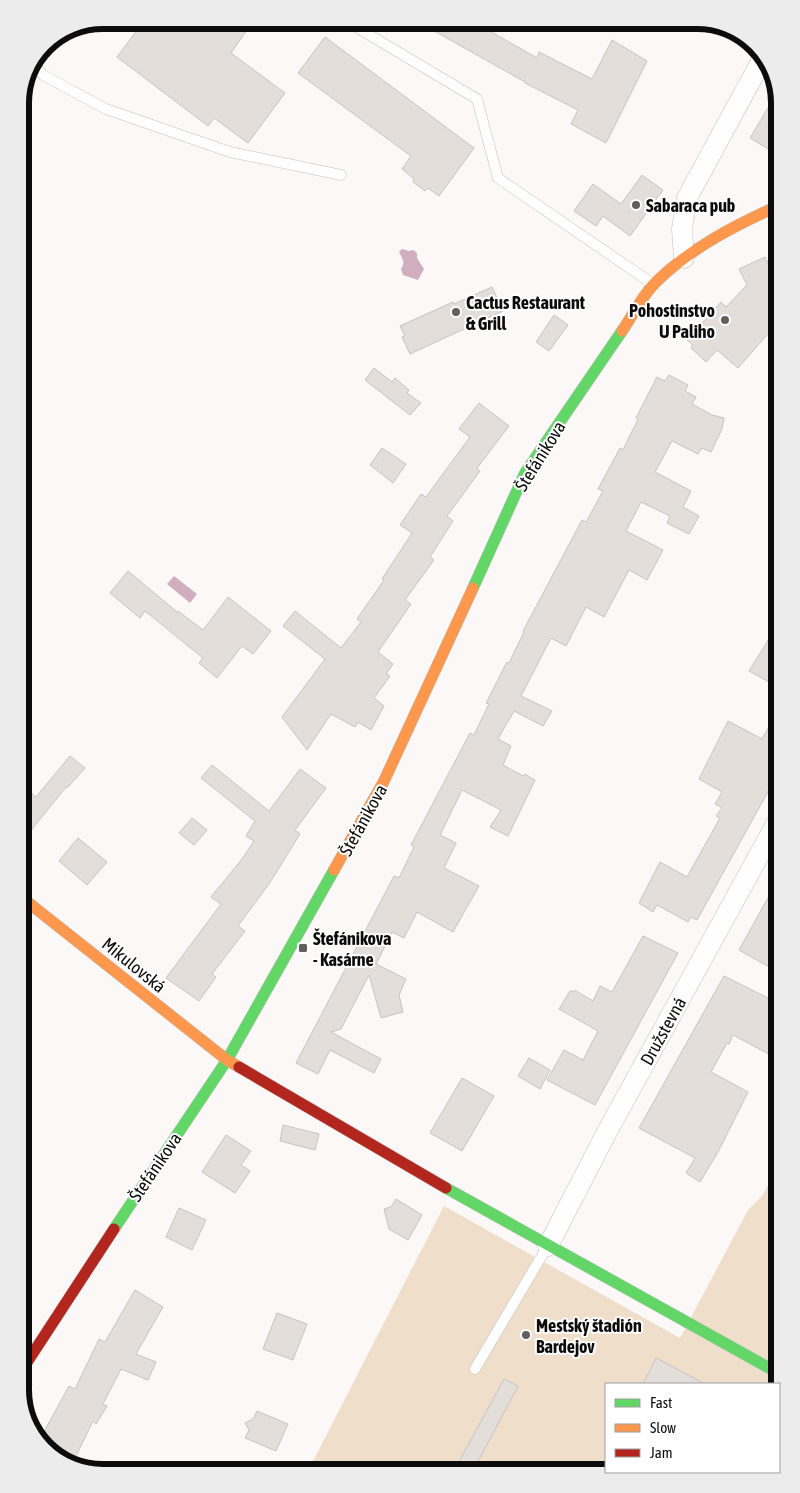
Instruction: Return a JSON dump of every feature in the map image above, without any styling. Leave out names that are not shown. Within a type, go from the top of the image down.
[{"type":"street","points":[[684,258],[682,229],[687,198],[760,64]]},
{"type":"street","name":"Štefánikova","points":[[29,1359],[227,1060],[384,781],[526,473],[654,284],[684,258],[739,224],[771,210]]},
{"type":"street","name":"Družstevná","points":[[548,1246],[608,1130],[771,833]]},
{"type":"street","name":"Mikulovská","points":[[29,903],[227,1060]]},
{"type":"street","points":[[227,1060],[548,1246],[771,1369]]},
{"type":"lane","points":[[360,29],[477,98],[498,178],[654,284]]},
{"type":"lane","points":[[37,68],[43,75],[106,109],[230,152],[341,175]]},
{"type":"lane","points":[[474,1369],[548,1246]]},
{"type":"shaded area","points":[[402,249],[413,250],[417,253],[417,258],[424,269],[418,280],[403,275],[401,269],[403,262],[399,252]]},
{"type":"shaded area","points":[[174,576],[197,594],[190,603],[167,584]]},
{"type":"shaded area","name":"Mestský štadión Bardejov","points":[[771,1180],[771,1383],[605,1383],[605,1464],[312,1464],[444,1206],[680,1338],[748,1210],[762,1196]]},
{"type":"building","points":[[138,29],[248,29],[231,53],[285,93],[248,143],[214,118],[208,126],[117,57]]},
{"type":"building","points":[[431,29],[486,29],[537,58],[539,52],[592,79],[612,40],[647,61],[606,143],[571,124],[578,110]]},
{"type":"building","points":[[325,37],[474,148],[439,196],[428,188],[425,191],[413,182],[414,179],[402,169],[411,156],[298,73]]},
{"type":"building","points":[[771,103],[771,151],[750,138]]},
{"type":"building","points":[[642,175],[663,190],[630,236],[603,216],[596,226],[574,211],[593,184],[621,204]]},
{"type":"building","points":[[765,257],[771,269],[771,330],[738,368],[717,350],[706,362],[691,348],[693,345],[687,340],[721,302],[726,307],[747,285],[739,269]]},
{"type":"building","points":[[492,287],[503,311],[410,354],[402,337],[405,336],[400,326]]},
{"type":"building","points":[[554,315],[568,325],[549,351],[536,342]]},
{"type":"building","points":[[374,368],[392,382],[395,378],[409,390],[407,393],[421,403],[410,415],[365,380]]},
{"type":"building","points":[[669,375],[688,385],[685,391],[696,397],[692,404],[712,415],[724,418],[722,429],[711,452],[702,448],[698,454],[672,441],[655,472],[691,491],[683,507],[699,516],[689,534],[667,523],[670,516],[641,502],[626,531],[663,550],[647,580],[629,570],[604,617],[586,607],[566,646],[551,638],[521,696],[552,711],[543,726],[514,711],[498,739],[511,746],[503,765],[535,780],[508,836],[490,827],[501,810],[462,790],[440,835],[456,843],[444,868],[479,886],[453,932],[417,912],[404,938],[392,932],[376,964],[406,979],[399,995],[403,1012],[381,1018],[369,975],[341,1029],[331,1032],[381,1059],[374,1073],[330,1050],[318,1074],[296,1063],[394,876],[399,878],[414,847],[411,845],[470,733],[474,735],[489,704],[486,703],[507,662],[509,663],[523,631],[582,520],[586,522],[603,491],[598,489],[620,448],[623,450],[638,419],[636,418],[657,377],[665,381]]},
{"type":"building","points":[[479,403],[509,426],[477,468],[480,471],[447,516],[453,521],[430,557],[434,560],[405,600],[411,604],[378,652],[393,664],[386,674],[390,676],[374,698],[384,706],[371,730],[358,722],[355,727],[331,714],[307,750],[282,717],[325,659],[283,626],[295,611],[341,648],[361,622],[357,619],[384,580],[382,579],[412,533],[400,525],[421,494],[426,497],[470,437],[459,429]]},
{"type":"building","points":[[382,448],[406,464],[393,483],[370,465]]},
{"type":"building","points":[[128,571],[177,612],[203,630],[228,597],[271,631],[253,654],[242,646],[217,678],[199,663],[203,658],[145,611],[140,618],[110,593]]},
{"type":"building","points":[[771,636],[771,683],[749,671]]},
{"type":"building","points":[[728,721],[762,739],[771,723],[771,786],[697,920],[690,917],[688,922],[657,905],[653,912],[639,903],[660,862],[687,877],[720,818],[716,816],[722,808],[715,804],[722,792],[699,779]]},
{"type":"building","points":[[70,756],[85,768],[66,787],[29,833],[29,791],[36,797]]},
{"type":"building","points":[[212,765],[269,811],[300,769],[326,788],[295,830],[300,834],[269,884],[238,926],[245,931],[212,974],[216,977],[199,1001],[166,978],[221,904],[211,897],[254,841],[246,836],[255,821],[201,778]]},
{"type":"building","points":[[192,818],[207,830],[194,845],[179,833]]},
{"type":"building","points":[[78,838],[107,862],[87,885],[59,861]]},
{"type":"building","points":[[771,892],[771,968],[739,950]]},
{"type":"building","points":[[643,936],[678,953],[595,1105],[547,1080],[564,1050],[583,1060],[598,1031],[559,1009],[570,991],[576,991],[593,1001],[600,986],[612,992]]},
{"type":"building","points":[[724,976],[771,1000],[771,1055],[733,1035],[711,1072],[748,1092],[718,1152],[700,1182],[686,1173],[695,1158],[639,1128]]},
{"type":"building","points":[[529,1058],[550,1070],[540,1089],[518,1076]]},
{"type":"building","points":[[462,1078],[494,1096],[462,1151],[430,1133]]},
{"type":"building","points":[[283,1125],[319,1134],[315,1150],[280,1141]]},
{"type":"building","points":[[226,1135],[251,1151],[241,1165],[250,1171],[235,1193],[202,1172]]},
{"type":"building","points":[[396,1199],[422,1215],[408,1240],[389,1229],[384,1209],[391,1207]]},
{"type":"building","points":[[179,1208],[206,1220],[192,1250],[166,1237]]},
{"type":"building","points":[[135,1290],[163,1307],[136,1354],[156,1362],[148,1380],[121,1369],[103,1404],[107,1406],[96,1424],[93,1421],[75,1459],[54,1446],[43,1433],[69,1386],[75,1389],[99,1339],[105,1342]]},
{"type":"building","points":[[277,1313],[307,1324],[293,1360],[263,1349]]},
{"type":"building","points":[[656,1358],[703,1383],[644,1383]]},
{"type":"building","points":[[504,1379],[518,1386],[477,1464],[458,1464]]},
{"type":"building","points":[[257,1411],[288,1424],[276,1451],[245,1438],[249,1430],[245,1423],[253,1419]]},
{"type":"traffic: fast","points":[[473,588],[525,473],[622,331]]},
{"type":"traffic: fast","points":[[114,1229],[227,1060],[334,870]]},
{"type":"traffic: fast","points":[[446,1188],[771,1369]]},
{"type":"traffic: slow","points":[[622,331],[650,288],[669,270],[714,238],[771,209]]},
{"type":"traffic: slow","points":[[334,870],[384,781],[473,588]]},
{"type":"traffic: slow","points":[[29,903],[227,1060],[239,1067]]},
{"type":"traffic: jam","points":[[239,1067],[446,1188]]},
{"type":"traffic: jam","points":[[29,1359],[114,1229]]},
{"type":"place","name":"Sabaraca pub","points":[[636,205]]},
{"type":"place","name":"Cactus Restaurant & Grill","points":[[456,312]]},
{"type":"place","name":"Pohostinstvo U Paliho","points":[[725,320]]},
{"type":"place","name":"Štefánikova - Kasárne","points":[[303,948]]},
{"type":"place","name":"Mestský štadión Bardejov","points":[[526,1335]]}]
